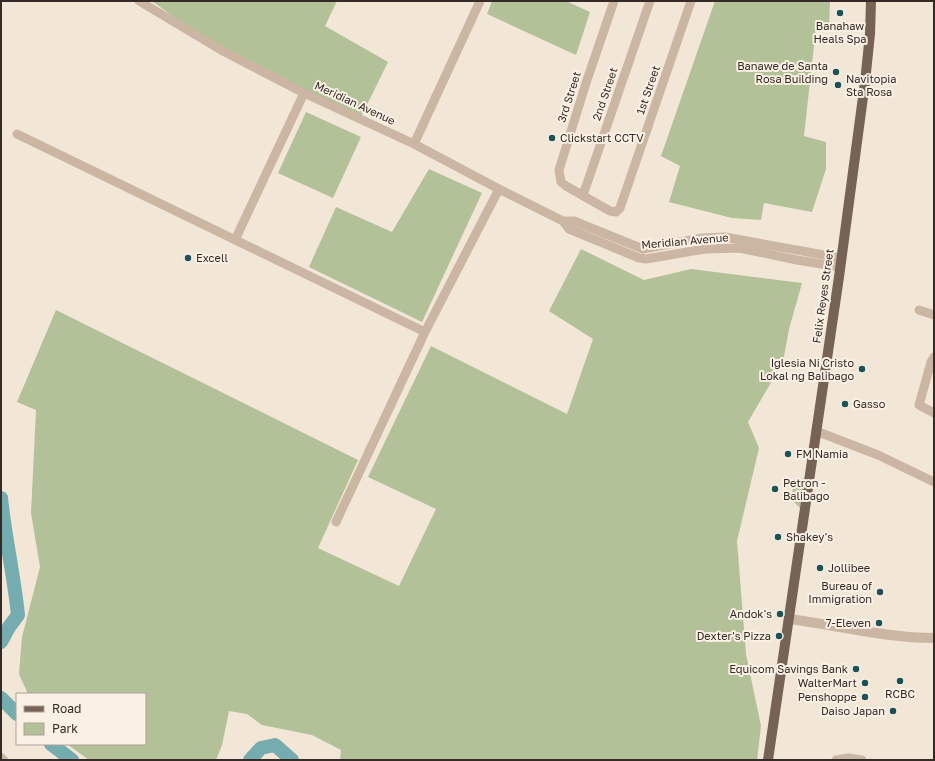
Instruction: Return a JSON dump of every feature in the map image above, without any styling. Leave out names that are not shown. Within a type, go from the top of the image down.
[{"type":"main road","name":"Felix Reyes Street","points":[[768,760],[865,82],[872,1]]},
{"type":"street","name":"Meridian Avenue","points":[[140,1],[221,50],[304,93],[414,144],[563,221],[574,221],[643,249],[702,238],[725,237],[840,262]]},
{"type":"street","points":[[414,144],[480,1]]},
{"type":"street","name":"3rd Street","points":[[614,1],[586,83],[559,170],[561,182],[566,186],[610,211],[616,212],[620,208]]},
{"type":"street","name":"2nd Street","points":[[582,195],[650,1]]},
{"type":"street","name":"1st Street","points":[[620,208],[691,1]]},
{"type":"street","points":[[235,240],[304,93]]},
{"type":"street","points":[[17,134],[425,332]]},
{"type":"street","points":[[336,522],[425,332],[499,189]]},
{"type":"street","points":[[919,310],[934,315]]},
{"type":"street","points":[[934,357],[931,362],[919,405],[934,413]]},
{"type":"street","points":[[816,431],[878,455],[934,482]]},
{"type":"street","points":[[789,619],[898,635],[934,638]]},
{"type":"street","points":[[836,760],[848,758],[862,760]]},
{"type":"green space","points":[[152,1],[337,1],[325,26],[388,62],[361,117],[220,51]]},
{"type":"green space","points":[[492,1],[566,1],[590,12],[576,55],[487,14]]},
{"type":"green space","points":[[715,1],[830,1],[829,26],[816,27],[804,136],[826,142],[826,169],[812,212],[764,203],[761,220],[732,218],[669,202],[680,166],[661,156]]},
{"type":"green space","points":[[306,112],[361,137],[333,198],[278,173]]},
{"type":"green space","points":[[429,169],[482,193],[422,322],[309,267],[336,207],[392,232]]},
{"type":"green space","points":[[581,249],[644,280],[691,269],[802,283],[789,329],[783,362],[748,422],[759,448],[737,541],[746,654],[761,726],[757,760],[340,760],[341,750],[312,735],[262,725],[247,714],[229,711],[222,745],[216,760],[89,760],[68,745],[146,745],[146,693],[28,693],[19,674],[22,637],[40,567],[31,513],[36,410],[17,402],[56,310],[358,460],[318,548],[399,586],[436,509],[368,477],[431,346],[567,414],[593,339],[549,311]]},
{"type":"green space","points":[[805,478],[800,508],[792,500],[793,488],[797,482]]},
{"type":"waterway","points":[[1,498],[18,615],[9,627],[1,642]]},
{"type":"waterway","points":[[1,698],[16,713]]},
{"type":"waterway","points":[[52,745],[72,760]]},
{"type":"waterway","points":[[250,760],[261,748],[275,745],[292,760]]},
{"type":"place","name":"Banahaw Heals Spa","points":[[840,13]]},
{"type":"place","name":"Banawe de Santa Rosa Building","points":[[836,72]]},
{"type":"place","name":"Navitopia Sta Rosa","points":[[838,85]]},
{"type":"place","name":"Clickstart CCTV","points":[[552,138]]},
{"type":"place","name":"Excell","points":[[188,258]]},
{"type":"place","name":"Iglesia Ni Cristo Lokal ng Balibago","points":[[862,369]]},
{"type":"place","name":"Gasso","points":[[845,404]]},
{"type":"place","name":"FM Namia","points":[[788,454]]},
{"type":"place","name":"Petron - Balibago","points":[[775,489]]},
{"type":"place","name":"Shakey's","points":[[778,537]]},
{"type":"place","name":"Jollibee","points":[[820,568]]},
{"type":"place","name":"Bureau of Immigration","points":[[880,592]]},
{"type":"place","name":"Andok's","points":[[780,614]]},
{"type":"place","name":"7-Eleven","points":[[879,623]]},
{"type":"place","name":"Dexter's Pizza","points":[[779,636]]},
{"type":"place","name":"Equicom Savings Bank","points":[[856,669]]},
{"type":"place","name":"RCBC","points":[[900,681]]},
{"type":"place","name":"WalterMart","points":[[865,683]]},
{"type":"place","name":"Penshoppe","points":[[865,697]]},
{"type":"place","name":"Daiso Japan","points":[[893,711]]}]
